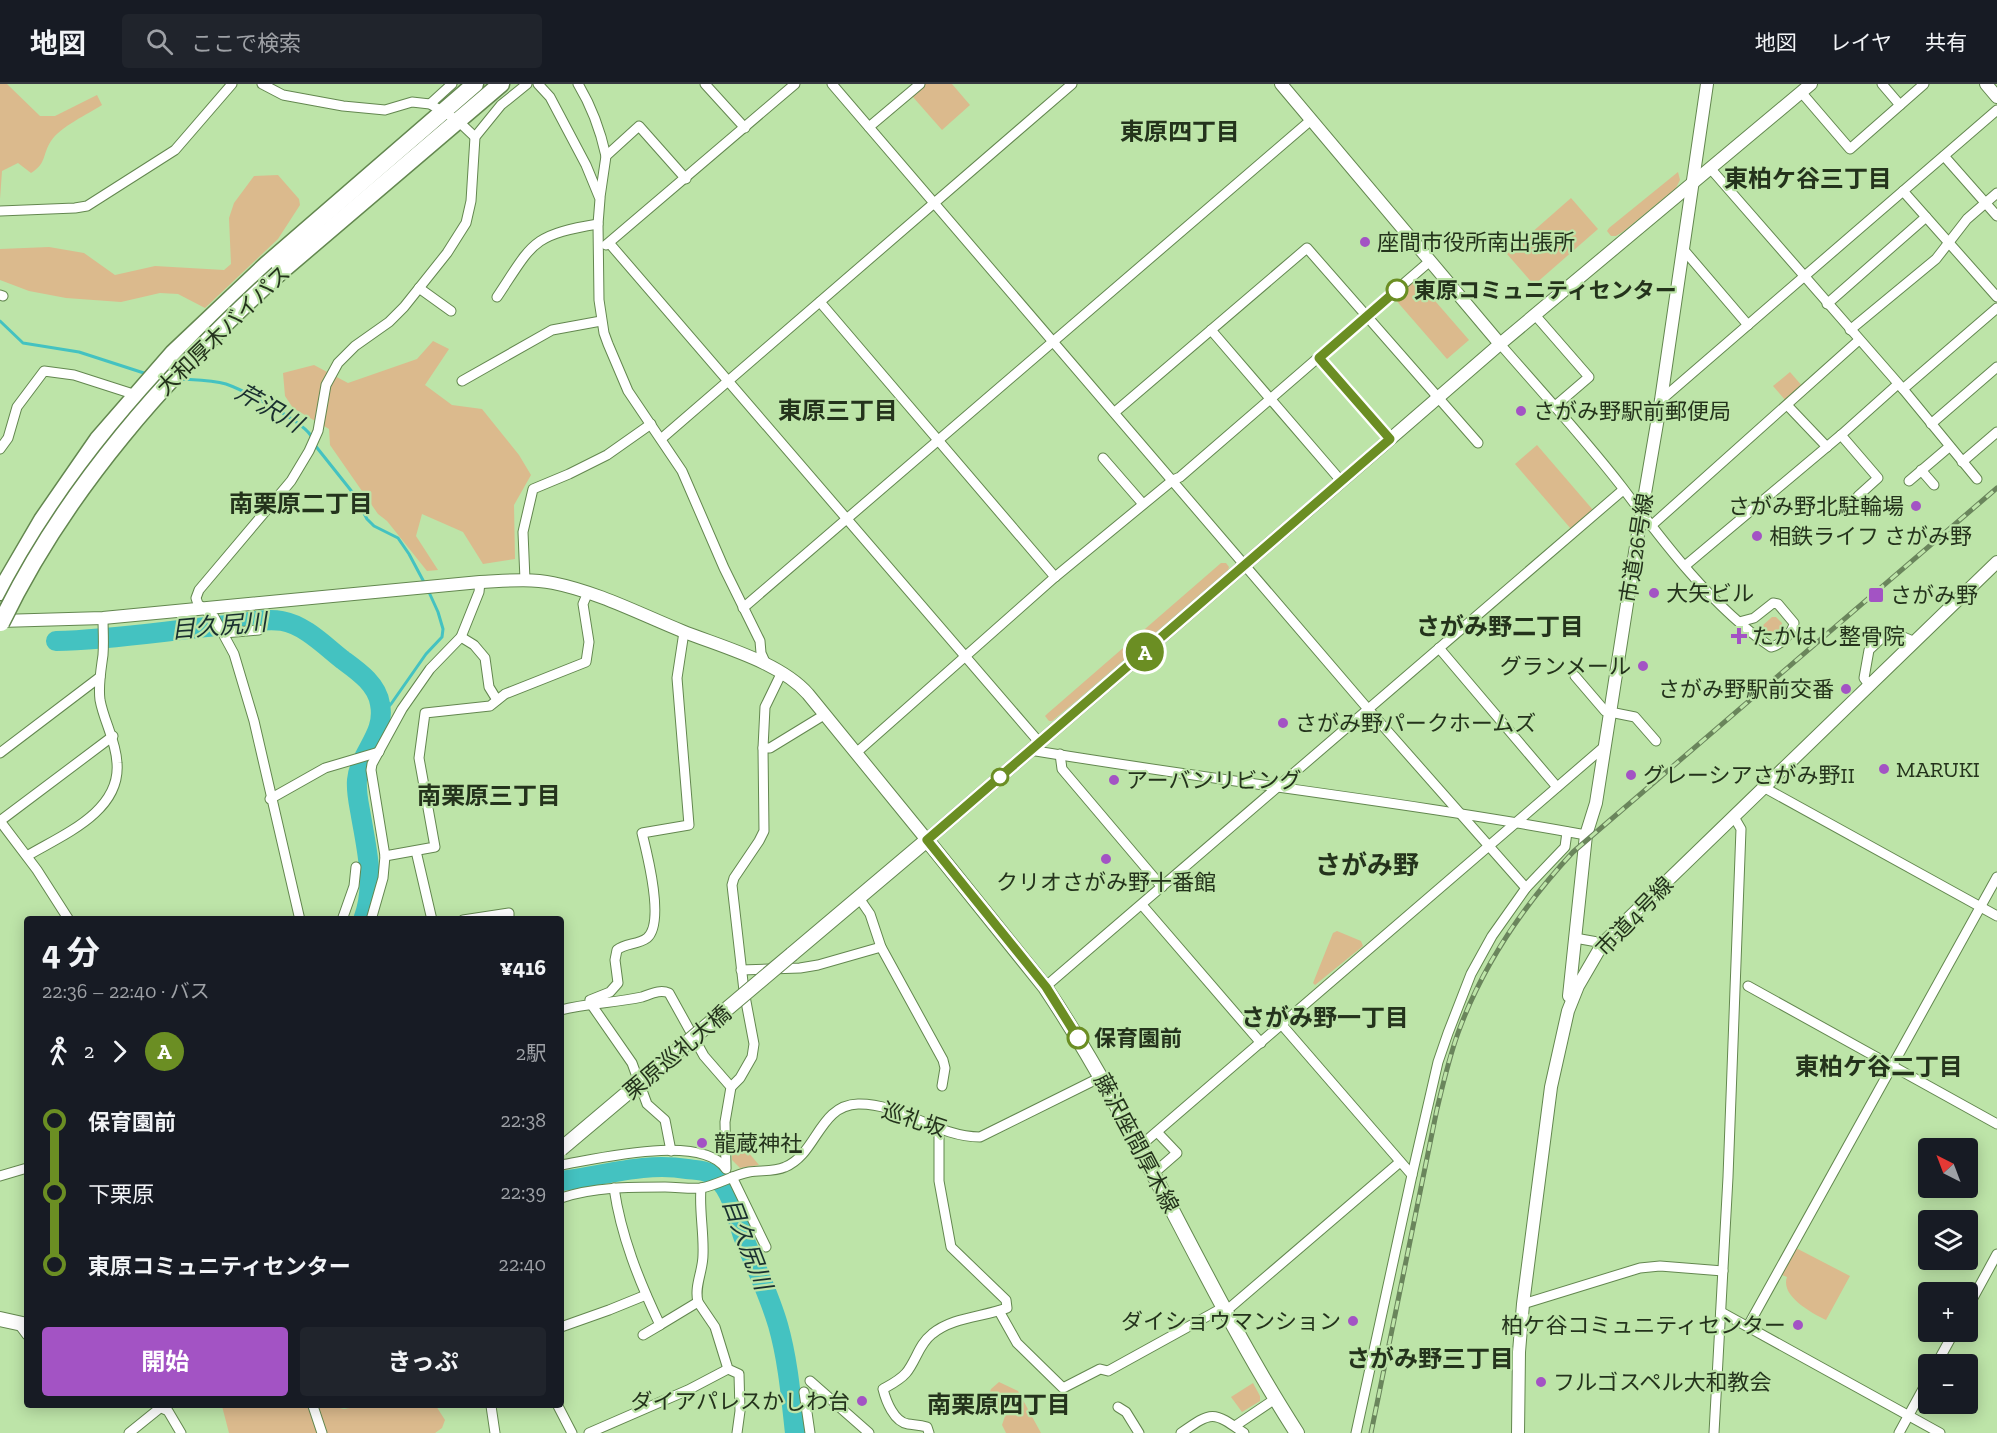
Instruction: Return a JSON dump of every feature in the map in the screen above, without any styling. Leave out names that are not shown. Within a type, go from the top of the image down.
[{"type":"highway","name":"大和厚木バイパス","points":[[0,592],[42,520],[98,439],[173,353],[272,270],[475,84]]},
{"type":"highway","name":"大和厚木バイパス","points":[[444,112],[501,84]]},
{"type":"highway","name":"大和厚木バイパス","points":[[0,623],[55,529],[119,440],[272,270]]},
{"type":"main road","points":[[859,898],[927,840]]},
{"type":"main road","name":"藤沢座間厚木線","points":[[927,840],[1046,987],[1101,1077],[1225,1309],[1275,1399],[1297,1433]]},
{"type":"main road","name":"栗原巡礼大橋","points":[[564,1146],[859,898]]},
{"type":"main road","points":[[0,1319],[22,1324]]},
{"type":"street","points":[[0,211],[87,206],[175,150],[232,84]]},
{"type":"street","points":[[262,84],[284,95],[343,106],[386,110],[412,102],[444,112],[475,137]]},
{"type":"street","points":[[444,112],[452,84]]},
{"type":"street","points":[[299,916],[270,799],[254,722],[234,654],[223,632],[210,613],[198,604],[196,598],[199,590],[291,481],[318,430],[326,385],[338,363],[355,346],[389,322],[405,307],[447,253],[466,223],[471,201],[475,137],[501,105],[527,84]]},
{"type":"street","points":[[538,84],[550,97],[586,165],[600,199]]},
{"type":"street","points":[[578,84],[591,106],[601,131],[606,156],[598,224],[601,321],[604,333],[621,377],[633,399],[678,464],[696,498],[743,608],[760,641],[761,653],[766,664]]},
{"type":"street","points":[[705,84],[745,128]]},
{"type":"street","points":[[598,247],[610,244],[795,84]]},
{"type":"street","points":[[832,84],[1368,709],[1526,888]]},
{"type":"street","points":[[869,127],[920,84]]},
{"type":"street","points":[[661,440],[1072,84]]},
{"type":"street","points":[[1281,84],[1554,407],[1651,526],[1726,611],[1738,622],[1771,647],[1776,646],[1793,629],[1794,623],[1778,604],[1773,603],[1754,618],[1738,622]]},
{"type":"street","points":[[1882,84],[1900,105]]},
{"type":"street","points":[[0,623],[103,623],[480,582],[525,580],[553,583],[588,592],[782,672],[803,687],[927,840],[1500,344],[1806,88],[1850,149],[1924,84]]},
{"type":"street","points":[[1986,84],[1997,97]]},
{"type":"street","name":"市道26号線","points":[[1568,1011],[1586,835],[1596,803],[1708,85]]},
{"type":"street","points":[[1660,400],[1997,110]]},
{"type":"street","points":[[743,608],[1311,120]]},
{"type":"street","points":[[606,156],[639,126],[686,179]]},
{"type":"street","points":[[1944,156],[1997,216]]},
{"type":"street","points":[[1710,168],[1900,386],[1977,479]]},
{"type":"street","points":[[1903,191],[1997,297]]},
{"type":"street","points":[[1851,330],[1936,260],[1967,219],[1997,192]]},
{"type":"street","points":[[1827,304],[1926,217]]},
{"type":"street","points":[[497,297],[528,251],[538,241],[565,229],[598,224]]},
{"type":"street","points":[[610,244],[966,656],[1035,746],[1060,754],[1279,788],[1459,812],[1586,835]]},
{"type":"street","points":[[1115,412],[1307,248],[1437,399],[1478,443]]},
{"type":"street","points":[[1683,249],[1748,325]]},
{"type":"street","points":[[856,753],[1056,577],[1143,504],[1180,477],[1430,261]]},
{"type":"street","points":[[419,288],[451,311]]},
{"type":"street","points":[[820,302],[1056,577]]},
{"type":"street","points":[[1686,566],[1840,435],[1997,308]]},
{"type":"street","points":[[1535,315],[1589,376],[1554,407]]},
{"type":"street","points":[[462,381],[552,330],[601,321]]},
{"type":"street","points":[[1211,330],[1342,482]]},
{"type":"street","points":[[1651,526],[1859,340]]},
{"type":"street","points":[[1931,424],[1997,367]]},
{"type":"street","points":[[0,449],[8,438],[17,407],[44,371],[74,375],[130,393]]},
{"type":"street","points":[[1787,405],[1827,447]]},
{"type":"street","points":[[525,580],[523,532],[533,489],[607,455],[651,424]]},
{"type":"street","points":[[1962,462],[1997,432]]},
{"type":"street","points":[[1840,435],[1878,478],[1858,496]]},
{"type":"street","points":[[1908,481],[1949,447]]},
{"type":"street","points":[[1103,458],[1143,504]]},
{"type":"street","points":[[1921,470],[1934,485]]},
{"type":"street","points":[[1046,987],[1623,490]]},
{"type":"street","name":"市道4号線","points":[[1518,1433],[1523,1304],[1551,1087],[1568,1011],[1578,986],[1603,943],[1997,562]]},
{"type":"street","points":[[372,916],[383,878],[385,856],[371,770],[376,753],[402,709],[425,677],[461,637],[479,592],[480,582]]},
{"type":"street","points":[[385,856],[435,847],[419,758],[425,713],[490,706],[505,694],[586,662],[589,642],[583,604],[588,592]]},
{"type":"street","points":[[27,856],[85,821],[107,802],[115,786],[118,764],[113,736],[101,703],[103,623]]},
{"type":"street","points":[[223,632],[259,630]]},
{"type":"street","points":[[591,1004],[591,1000],[610,992],[618,983],[615,960],[617,950],[644,940],[652,931],[655,902],[642,832],[689,825],[677,678],[684,632]]},
{"type":"street","points":[[1870,686],[1864,678],[1869,650],[1886,634],[1894,633],[1915,642]]},
{"type":"street","points":[[461,637],[474,645],[485,658],[489,687],[497,700]]},
{"type":"street","points":[[1439,648],[1557,787]]},
{"type":"street","points":[[766,1247],[726,1167],[725,1122],[731,1087],[740,1078],[752,1056],[754,1044],[741,970],[732,885],[734,878],[764,831],[765,707],[782,672]]},
{"type":"street","points":[[1575,676],[1605,711],[1635,717],[1656,741]]},
{"type":"street","points":[[0,753],[100,677]]},
{"type":"street","points":[[763,748],[770,748],[825,715]]},
{"type":"street","points":[[66,916],[27,856],[0,821],[113,736]]},
{"type":"street","points":[[1139,1147],[1605,746]]},
{"type":"street","points":[[270,799],[316,773],[376,753]]},
{"type":"street","points":[[1060,754],[1062,769],[1162,887]]},
{"type":"street","points":[[1765,788],[1997,916]]},
{"type":"street","points":[[1714,1433],[1741,829],[1734,817]]},
{"type":"street","points":[[1356,1433],[1438,1062],[1458,1004],[1470,974],[1492,936],[1526,888],[1565,847],[1567,832]]},
{"type":"street","points":[[416,851],[431,916]]},
{"type":"street","points":[[343,916],[354,886],[356,867]]},
{"type":"street","points":[[1748,1326],[1997,877]]},
{"type":"street","points":[[859,898],[870,914],[881,947],[943,1060],[945,1068],[942,1086]]},
{"type":"street","points":[[1142,904],[1261,1043]]},
{"type":"street","points":[[489,916],[509,913],[509,916]]},
{"type":"street","points":[[1575,938],[1603,943]]},
{"type":"street","points":[[741,970],[800,968],[881,947]]},
{"type":"street","points":[[1748,986],[1997,1124]]},
{"type":"street","points":[[564,1009],[621,1001],[661,991],[669,993],[704,1056],[731,1087]]},
{"type":"street","points":[[591,1004],[632,1063],[647,1104],[665,1120],[671,1151]]},
{"type":"street","points":[[1282,1025],[1412,1175]]},
{"type":"street","name":"巡礼坂","points":[[564,1197],[614,1188],[704,1187],[731,1177],[779,1169],[790,1165],[803,1153],[831,1114],[849,1105],[868,1104],[889,1108],[969,1137],[980,1137],[1101,1077]]},
{"type":"street","points":[[929,1433],[927,1427],[900,1421],[885,1401],[884,1389],[907,1372],[926,1339],[933,1333],[946,1325],[1007,1308],[1006,1300],[951,1247],[939,1181],[939,1127]]},
{"type":"street","points":[[1154,1173],[1177,1153],[1157,1132]]},
{"type":"street","points":[[564,1164],[622,1153],[671,1151],[703,1155],[715,1159],[726,1167]]},
{"type":"street","points":[[999,1311],[1017,1343],[1063,1388],[1100,1369],[1108,1371],[1225,1309],[1400,1162]]},
{"type":"street","points":[[0,1176],[24,1169]]},
{"type":"street","points":[[704,1187],[700,1204],[704,1242],[698,1282],[698,1302],[715,1327],[728,1369],[739,1374],[741,1411],[737,1433]]},
{"type":"street","points":[[614,1188],[624,1237],[660,1325]]},
{"type":"street","points":[[1978,1289],[1997,1254]]},
{"type":"street","points":[[1523,1304],[1640,1268],[1660,1266],[1723,1271]]},
{"type":"street","points":[[564,1326],[646,1294]]},
{"type":"street","points":[[643,1335],[698,1302]]},
{"type":"street","points":[[1721,1312],[1940,1433]]},
{"type":"street","points":[[589,1433],[688,1390],[728,1369]]},
{"type":"street","points":[[810,1381],[869,1433]]},
{"type":"street","points":[[804,1392],[810,1433]]},
{"type":"street","points":[[1899,1433],[1918,1398]]},
{"type":"street","points":[[1235,1426],[1275,1399]]},
{"type":"street","points":[[1118,1407],[1126,1413],[1139,1433]]},
{"type":"street","points":[[129,1433],[156,1408]]},
{"type":"street","points":[[160,1408],[168,1411],[181,1433]]},
{"type":"street","points":[[314,1408],[322,1433]]},
{"type":"street","points":[[491,1408],[495,1433]]},
{"type":"street","points":[[559,1408],[572,1433]]},
{"type":"street","points":[[1181,1433],[1208,1416],[1227,1420],[1244,1433]]},
{"type":"shaded area","points":[[0,84],[7,84],[40,116],[55,116],[97,95],[102,105],[55,136],[42,162],[31,173],[18,163],[2,171],[0,199]]},
{"type":"shaded area","points":[[925,84],[952,84],[970,105],[942,130],[913,97]]},
{"type":"shaded area","points":[[1678,172],[1680,180],[1676,188],[1624,231],[1611,236],[1607,231],[1609,228]]},
{"type":"shaded area","points":[[278,175],[299,199],[300,205],[278,239],[205,308],[178,294],[160,293],[121,302],[66,298],[29,291],[0,280],[0,249],[49,247],[84,253],[115,275],[155,266],[224,270],[231,264],[229,218],[234,203],[254,176]]},
{"type":"shaded area","points":[[1571,198],[1598,229],[1534,285],[1507,254]]},
{"type":"shaded area","points":[[1416,279],[1469,340],[1447,359],[1394,298]]},
{"type":"shaded area","points":[[433,341],[449,349],[425,385],[452,405],[482,409],[519,455],[531,475],[514,505],[515,559],[483,564],[463,532],[422,514],[416,536],[438,570],[427,571],[387,521],[378,514],[330,445],[329,429],[293,408],[285,396],[283,373],[314,365],[348,383],[417,359]]},
{"type":"shaded area","points":[[1790,372],[1803,387],[1786,401],[1773,386]]},
{"type":"shaded area","points":[[1537,445],[1593,510],[1571,529],[1515,464]]},
{"type":"shaded area","points":[[1221,563],[1226,563],[1228,570],[1075,702],[1049,721],[1045,716],[1047,714]]},
{"type":"shaded area","points":[[1772,617],[1776,617],[1782,623],[1781,629],[1771,637],[1764,633],[1762,626]]},
{"type":"shaded area","points":[[1337,931],[1361,941],[1363,946],[1315,985],[1313,983],[1333,933]]},
{"type":"shaded area","points":[[732,1133],[759,1165],[740,1168],[732,1160]]},
{"type":"shaded area","points":[[1796,1248],[1850,1276],[1826,1320],[1799,1303],[1788,1291],[1787,1277],[1782,1275]]},
{"type":"shaded area","points":[[999,1382],[1018,1391],[1041,1433],[1006,1433],[1002,1425],[1005,1416],[988,1397],[991,1389]]},
{"type":"shaded area","points":[[1253,1383],[1260,1396],[1260,1401],[1242,1412],[1231,1397]]},
{"type":"shaded area","points":[[223,1408],[437,1408],[445,1420],[442,1428],[435,1433],[229,1433]]},
{"type":"waterway","name":"芹沢川","points":[[0,321],[23,343],[79,352],[147,374]]},
{"type":"waterway","name":"芹沢川","points":[[180,379],[215,382],[234,387],[287,416],[299,424],[312,438]]},
{"type":"waterway","name":"芹沢川","points":[[314,444],[353,493],[367,519],[374,526],[398,538],[425,584]]},
{"type":"waterway","name":"芹沢川","points":[[381,714],[391,704],[426,654],[442,637],[443,629],[438,612],[428,590]]},
{"type":"waterway","name":"目久尻川","points":[[56,641],[120,637],[275,620],[290,623],[307,631],[361,673],[375,690],[381,715],[376,734],[363,760],[357,780],[370,881],[364,916]]},
{"type":"waterway","name":"目久尻川","points":[[564,1180],[639,1168],[671,1167],[707,1172],[723,1184],[732,1201],[743,1236],[778,1325],[787,1365],[795,1433]]},
{"type":"railway","points":[[1371,1433],[1446,1071],[1479,983],[1506,937],[1537,893],[1573,852],[1997,488]]},
{"type":"bus line","name":"A","points":[[1078,1038],[1046,987],[927,840],[1390,439],[1319,358],[1397,290]]},
{"type":"place","name":"座間市役所南出張所","points":[[1365,242]]},
{"type":"place","name":"東原コミュニティセンター","points":[[1397,290]]},
{"type":"place","name":"さがみ野駅前郵便局","points":[[1521,411]]},
{"type":"place","name":"さがみ野北駐輪場","points":[[1916,506]]},
{"type":"place","name":"相鉄ライフ さがみ野","points":[[1757,536]]},
{"type":"place","name":"大矢ビル","points":[[1654,593]]},
{"type":"place","name":"さがみ野","points":[[1876,595]]},
{"type":"place","name":"たかはし整骨院","points":[[1739,636]]},
{"type":"place","name":"グランメール","points":[[1643,666]]},
{"type":"place","name":"さがみ野駅前交番","points":[[1846,689]]},
{"type":"place","name":"さがみ野パークホームズ","points":[[1283,723]]},
{"type":"place","name":"MARUKI","points":[[1884,769]]},
{"type":"place","name":"グレーシアさがみ野II","points":[[1631,775]]},
{"type":"place","name":"アーバンリビング","points":[[1114,780]]},
{"type":"place","name":"クリオさがみ野十番館","points":[[1106,859]]},
{"type":"place","name":"保育園前","points":[[1078,1038]]},
{"type":"place","name":"龍蔵神社","points":[[702,1143]]},
{"type":"place","name":"ダイショウマンション","points":[[1353,1321]]},
{"type":"place","name":"柏ケ谷コミュニティセンター","points":[[1798,1325]]},
{"type":"place","name":"フルゴスペル大和教会","points":[[1541,1382]]},
{"type":"place","name":"ダイアパレスかしわ台","points":[[862,1401]]},
{"type":"district","name":"東原四丁目","points":[[1180,132]]},
{"type":"district","name":"東柏ケ谷三丁目","points":[[1808,179]]},
{"type":"district","name":"東原三丁目","points":[[838,411]]},
{"type":"district","name":"南栗原二丁目","points":[[301,504]]},
{"type":"district","name":"さがみ野二丁目","points":[[1500,627]]},
{"type":"district","name":"南栗原三丁目","points":[[489,796]]},
{"type":"district","name":"さがみ野","points":[[1367,865]]},
{"type":"district","name":"さがみ野一丁目","points":[[1325,1018]]},
{"type":"district","name":"東柏ケ谷二丁目","points":[[1879,1067]]},
{"type":"district","name":"さがみ野三丁目","points":[[1430,1359]]},
{"type":"district","name":"南栗原四丁目","points":[[999,1405]]}]
